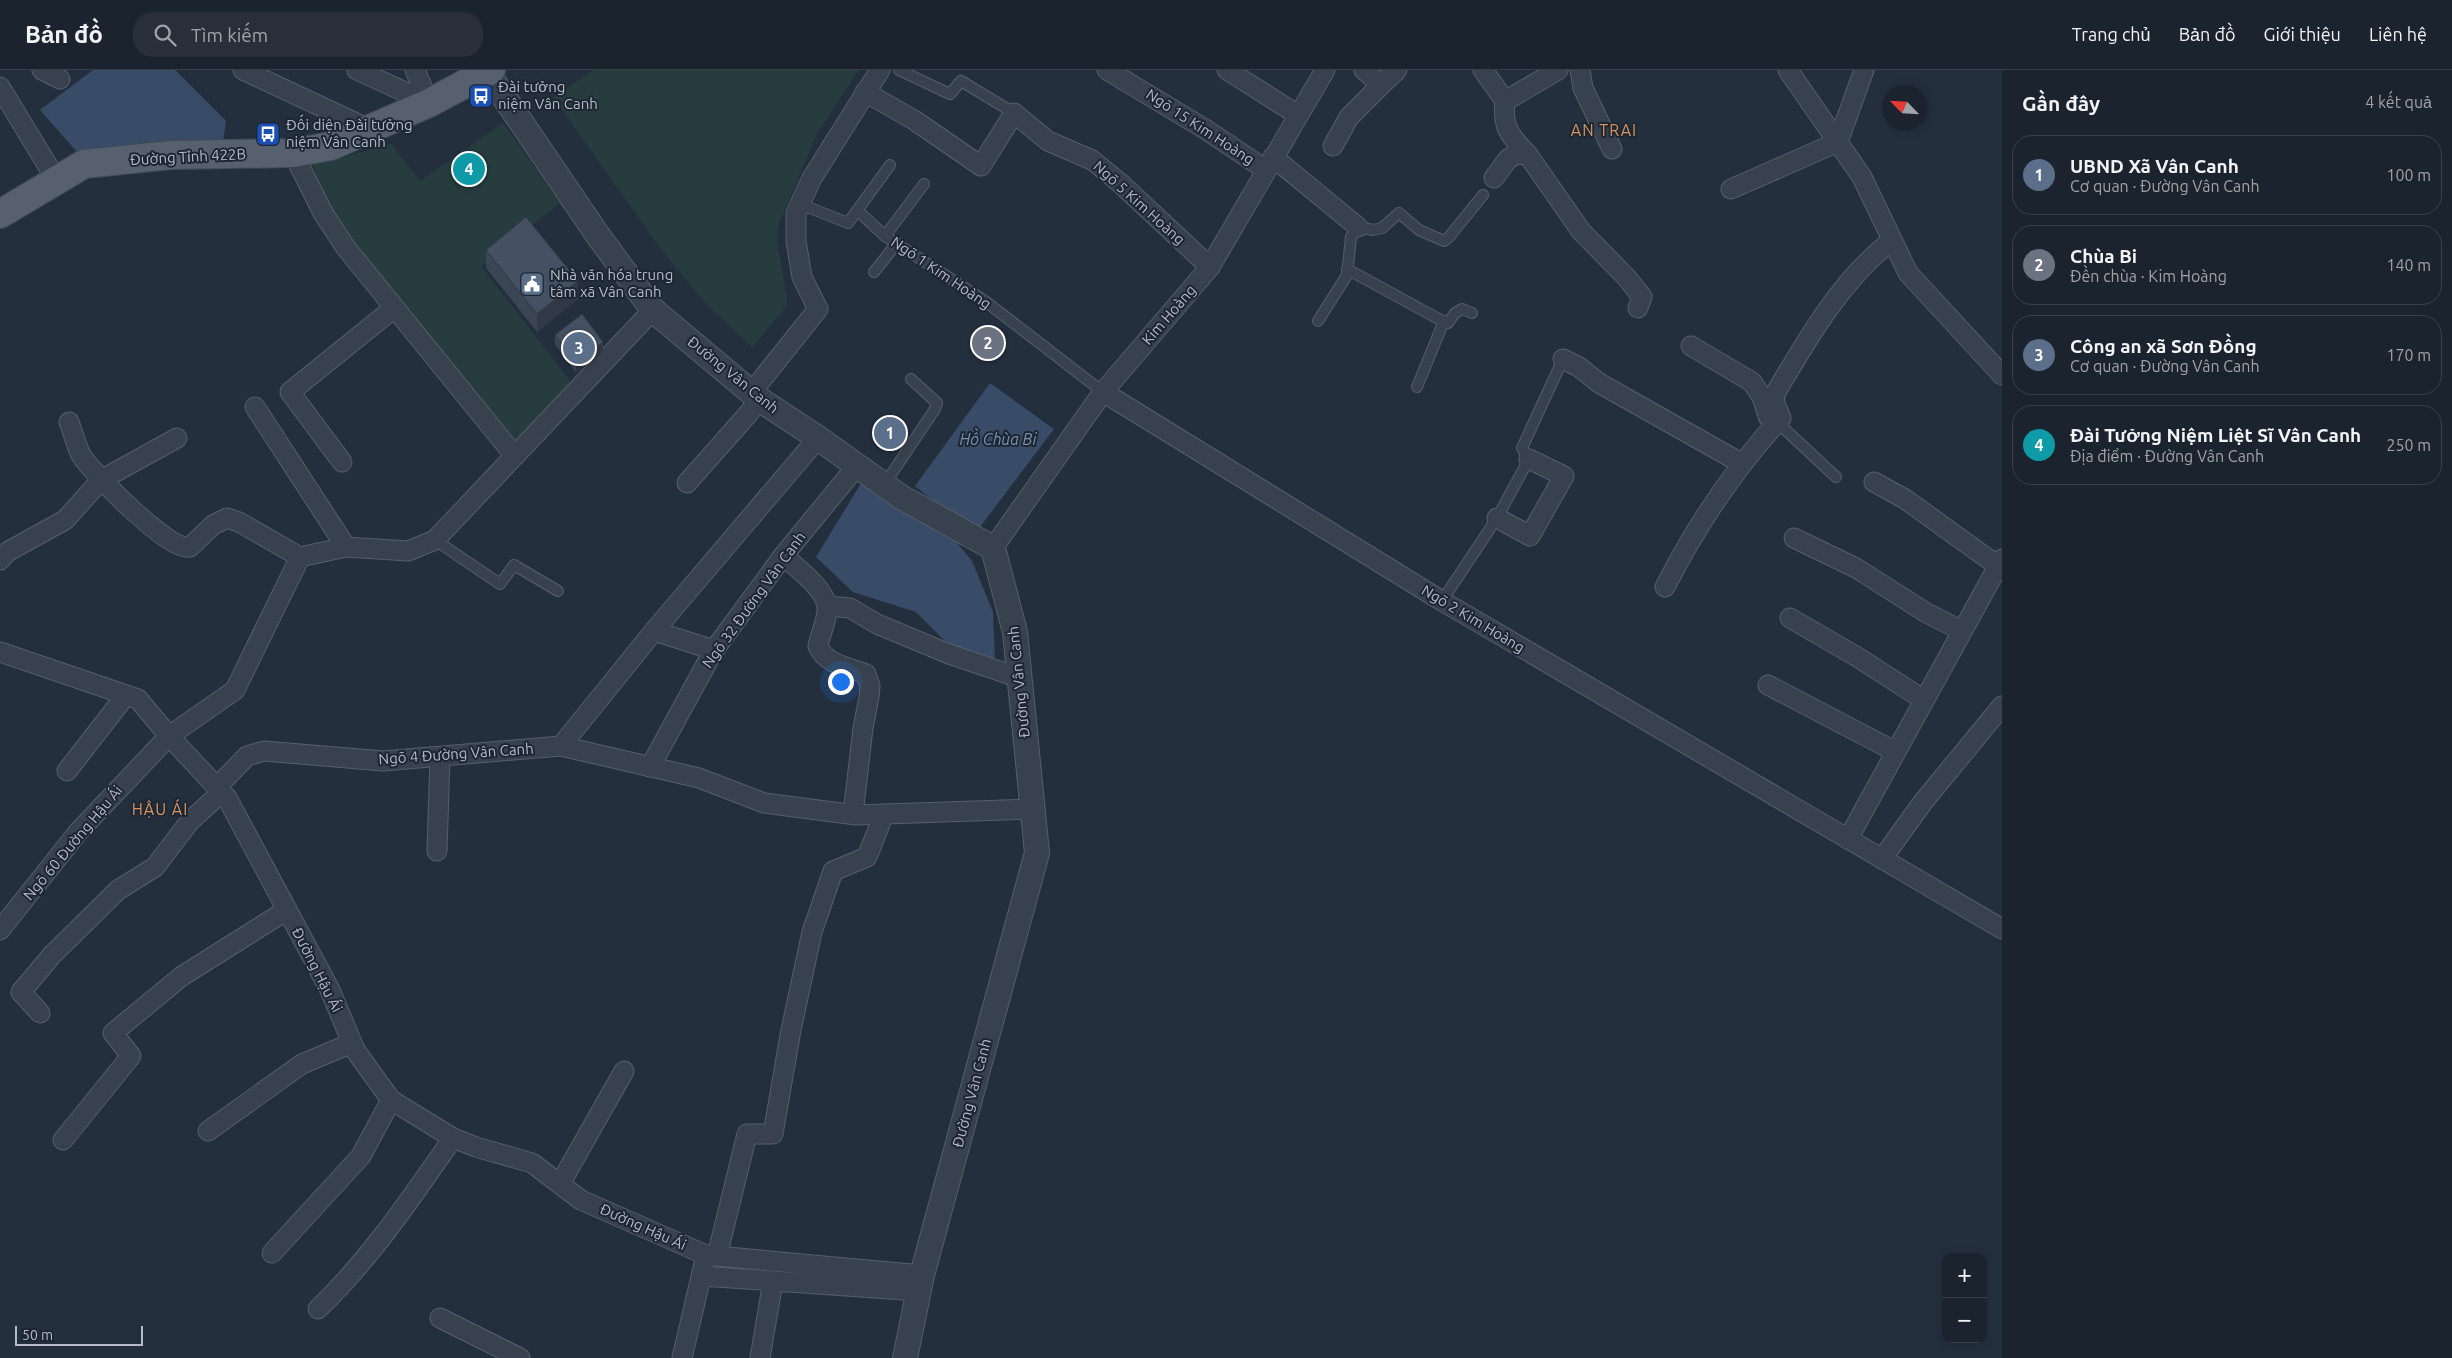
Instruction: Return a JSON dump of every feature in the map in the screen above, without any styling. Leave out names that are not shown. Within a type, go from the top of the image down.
[{"type":"main road","name":"Đường Tỉnh 422B","points":[[0,214],[84,164],[171,155],[293,153],[331,146],[429,103],[489,71]]},
{"type":"street","points":[[42,70],[60,79]]},
{"type":"street","points":[[243,70],[369,129]]},
{"type":"street","points":[[357,70],[429,103]]},
{"type":"street","points":[[415,70],[429,103]]},
{"type":"street","points":[[687,483],[749,413],[755,396],[818,309],[802,277],[795,231],[796,213],[812,178],[864,92],[880,70]]},
{"type":"street","name":"Ngõ 15 Kim Hoàng","points":[[1107,70],[1270,164],[1358,227]]},
{"type":"street","points":[[1227,70],[1298,115]]},
{"type":"street","name":"Kim Hoàng","points":[[993,548],[1103,392],[1210,267],[1325,70]]},
{"type":"street","points":[[1364,70],[1381,85]]},
{"type":"street","points":[[1333,146],[1348,118],[1397,70]]},
{"type":"street","points":[[1484,70],[1505,102],[1504,125],[1514,141],[1528,155],[1581,231],[1627,278],[1642,297],[1638,308]]},
{"type":"street","points":[[1505,102],[1558,70]]},
{"type":"street","points":[[1580,70],[1583,88],[1612,149]]},
{"type":"street","points":[[1788,70],[1862,177],[1891,241],[1908,273],[1999,366]]},
{"type":"street","points":[[1731,189],[1838,142],[1864,70]]},
{"type":"street","name":"Đường Vân Canh","points":[[489,71],[599,237],[653,310],[755,396],[818,438],[856,467],[901,498],[993,548],[1015,632],[1037,853],[920,1283],[905,1358]]},
{"type":"street","points":[[0,87],[57,181]]},
{"type":"street","points":[[864,92],[914,120],[980,166],[1014,113]]},
{"type":"street","name":"Ngõ 5 Kim Hoàng","points":[[1014,113],[1048,141],[1092,160],[1120,183],[1210,267]]},
{"type":"street","points":[[293,153],[323,213],[346,248],[514,455]]},
{"type":"street","points":[[1494,178],[1508,160],[1516,154],[1528,155]]},
{"type":"street","points":[[1665,587],[1684,550],[1741,463],[1781,418],[1774,400],[1776,392],[1828,308],[1878,251],[1891,241]]},
{"type":"street","points":[[342,462],[290,392],[394,308]]},
{"type":"street","points":[[69,422],[81,454],[101,480],[144,521],[182,548],[190,547],[213,525],[227,518],[239,522],[300,557],[346,547],[408,551],[435,540],[653,310]]},
{"type":"street","points":[[1691,346],[1752,382],[1762,397],[1768,416],[1778,422]]},
{"type":"street","points":[[1563,359],[1579,367],[1607,388],[1741,463]]},
{"type":"street","name":"Ngõ 2 Kim Hoàng","points":[[1103,392],[1442,602],[2002,929]]},
{"type":"street","points":[[255,407],[346,547]]},
{"type":"street","points":[[0,560],[6,552],[65,520],[101,480],[177,438]]},
{"type":"street","points":[[561,746],[654,631],[818,438]]},
{"type":"street","points":[[1497,518],[1530,536],[1564,476],[1529,459]]},
{"type":"street","name":"Ngõ 32 Đường Vân Canh","points":[[650,767],[714,650],[783,556],[856,467]]},
{"type":"street","points":[[1848,839],[2000,563],[1905,499],[1874,482]]},
{"type":"street","points":[[1794,538],[1856,568],[1940,621],[1962,631]]},
{"type":"street","points":[[783,556],[808,576],[827,606],[818,646],[820,650],[828,658],[866,674],[870,686],[853,814]]},
{"type":"street","name":"Ngõ 60 Đường Hậu Ái","points":[[0,930],[79,831],[169,736],[236,690],[300,557]]},
{"type":"street","points":[[827,606],[850,608],[877,624],[950,654],[1020,678]]},
{"type":"street","points":[[1790,618],[1859,658],[1924,700]]},
{"type":"street","points":[[654,631],[714,650]]},
{"type":"street","name":"Đường Hậu Ái","points":[[0,652],[138,699],[169,736],[227,798],[330,990],[352,1043],[391,1100],[453,1138],[476,1147],[532,1163],[581,1200],[712,1255],[920,1283]]},
{"type":"street","points":[[1768,685],[1896,752]]},
{"type":"street","points":[[67,771],[126,695]]},
{"type":"street","points":[[1882,858],[1922,802],[2002,706]]},
{"type":"street","name":"Ngõ 4 Đường Vân Canh","points":[[40,1013],[21,992],[52,955],[118,890],[155,867],[190,822],[247,756],[264,751],[384,761],[561,746],[698,778],[764,804],[853,814],[1032,809]]},
{"type":"street","points":[[437,851],[440,757]]},
{"type":"street","points":[[682,1358],[701,1276],[712,1255],[747,1134],[773,1134],[791,1030],[812,932],[833,872],[867,857],[884,814]]},
{"type":"street","points":[[62,1140],[131,1056],[112,1033],[182,976],[287,910]]},
{"type":"street","points":[[208,1131],[302,1064],[352,1043]]},
{"type":"street","points":[[560,1184],[624,1071]]},
{"type":"street","points":[[272,1253],[361,1156],[391,1100]]},
{"type":"street","points":[[318,1309],[346,1282],[375,1247],[453,1138]]},
{"type":"street","points":[[701,1276],[773,1280],[920,1283]]},
{"type":"street","points":[[760,1358],[773,1280]]},
{"type":"street","points":[[440,1318],[520,1358]]},
{"type":"lane","name":"Ngõ 5 Kim Hoàng","points":[[899,70],[950,94],[961,81],[1014,113]]},
{"type":"lane","points":[[800,204],[848,223],[890,165]]},
{"type":"lane","points":[[885,236],[924,184]]},
{"type":"lane","points":[[1318,321],[1346,275],[1351,237],[1358,227],[1373,230],[1382,228],[1399,213],[1420,230],[1444,241],[1483,195]]},
{"type":"lane","name":"Ngõ 1 Kim Hoàng","points":[[858,211],[885,236],[985,301],[1103,392]]},
{"type":"lane","points":[[874,272],[897,243]]},
{"type":"lane","points":[[1347,269],[1448,323],[1462,309],[1472,313]]},
{"type":"lane","points":[[1416,387],[1444,321]]},
{"type":"lane","points":[[1442,602],[1497,518],[1529,459],[1522,448],[1563,359]]},
{"type":"lane","points":[[884,485],[936,409],[937,403],[911,379]]},
{"type":"lane","points":[[1778,422],[1836,477]]},
{"type":"lane","points":[[435,540],[500,584],[514,565],[558,591]]},
{"type":"green space","points":[[594,70],[859,70],[818,132],[778,226],[777,241],[787,298],[786,307],[752,347],[707,305],[660,248],[553,97]]},
{"type":"green space","points":[[503,123],[560,203],[481,266],[575,387],[515,446],[328,211],[312,164],[345,157],[391,143],[420,181]]},
{"type":"water","points":[[93,70],[175,70],[226,121],[223,142],[78,153],[40,110]]},
{"type":"water","name":"Hồ Chùa Bi","points":[[990,383],[1054,429],[974,535],[915,486]]},
{"type":"water","points":[[863,480],[954,539],[972,561],[993,612],[995,662],[949,645],[916,612],[853,592],[816,557]]},
{"type":"building","name":"Nhà văn hóa trung tâm xã Vân Canh","points":[[526,217],[578,281],[537,314],[486,250]]},
{"type":"building","points":[[582,314],[603,342],[576,363],[555,335]]},
{"type":"place","name":"Đài tưởng niệm Vân Canh","points":[[481,96]]},
{"type":"place","name":"Đối diện Đài tưởng niệm Vân Canh","points":[[268,134]]},
{"type":"place","name":"Đài Tưởng Niệm Liệt Sĩ Vân Canh","points":[[469,169]]},
{"type":"place","name":"Nhà văn hóa trung tâm xã Vân Canh","points":[[532,284]]},
{"type":"place","name":"Chùa Bi","points":[[988,343]]},
{"type":"place","name":"Công an xã Sơn Đồng","points":[[579,348]]},
{"type":"place","name":"UBND Xã Vân Canh","points":[[890,433]]},
{"type":"district","name":"AN TRAI","points":[[1604,130]]},
{"type":"district","name":"HẬU ÁI","points":[[160,809]]}]
